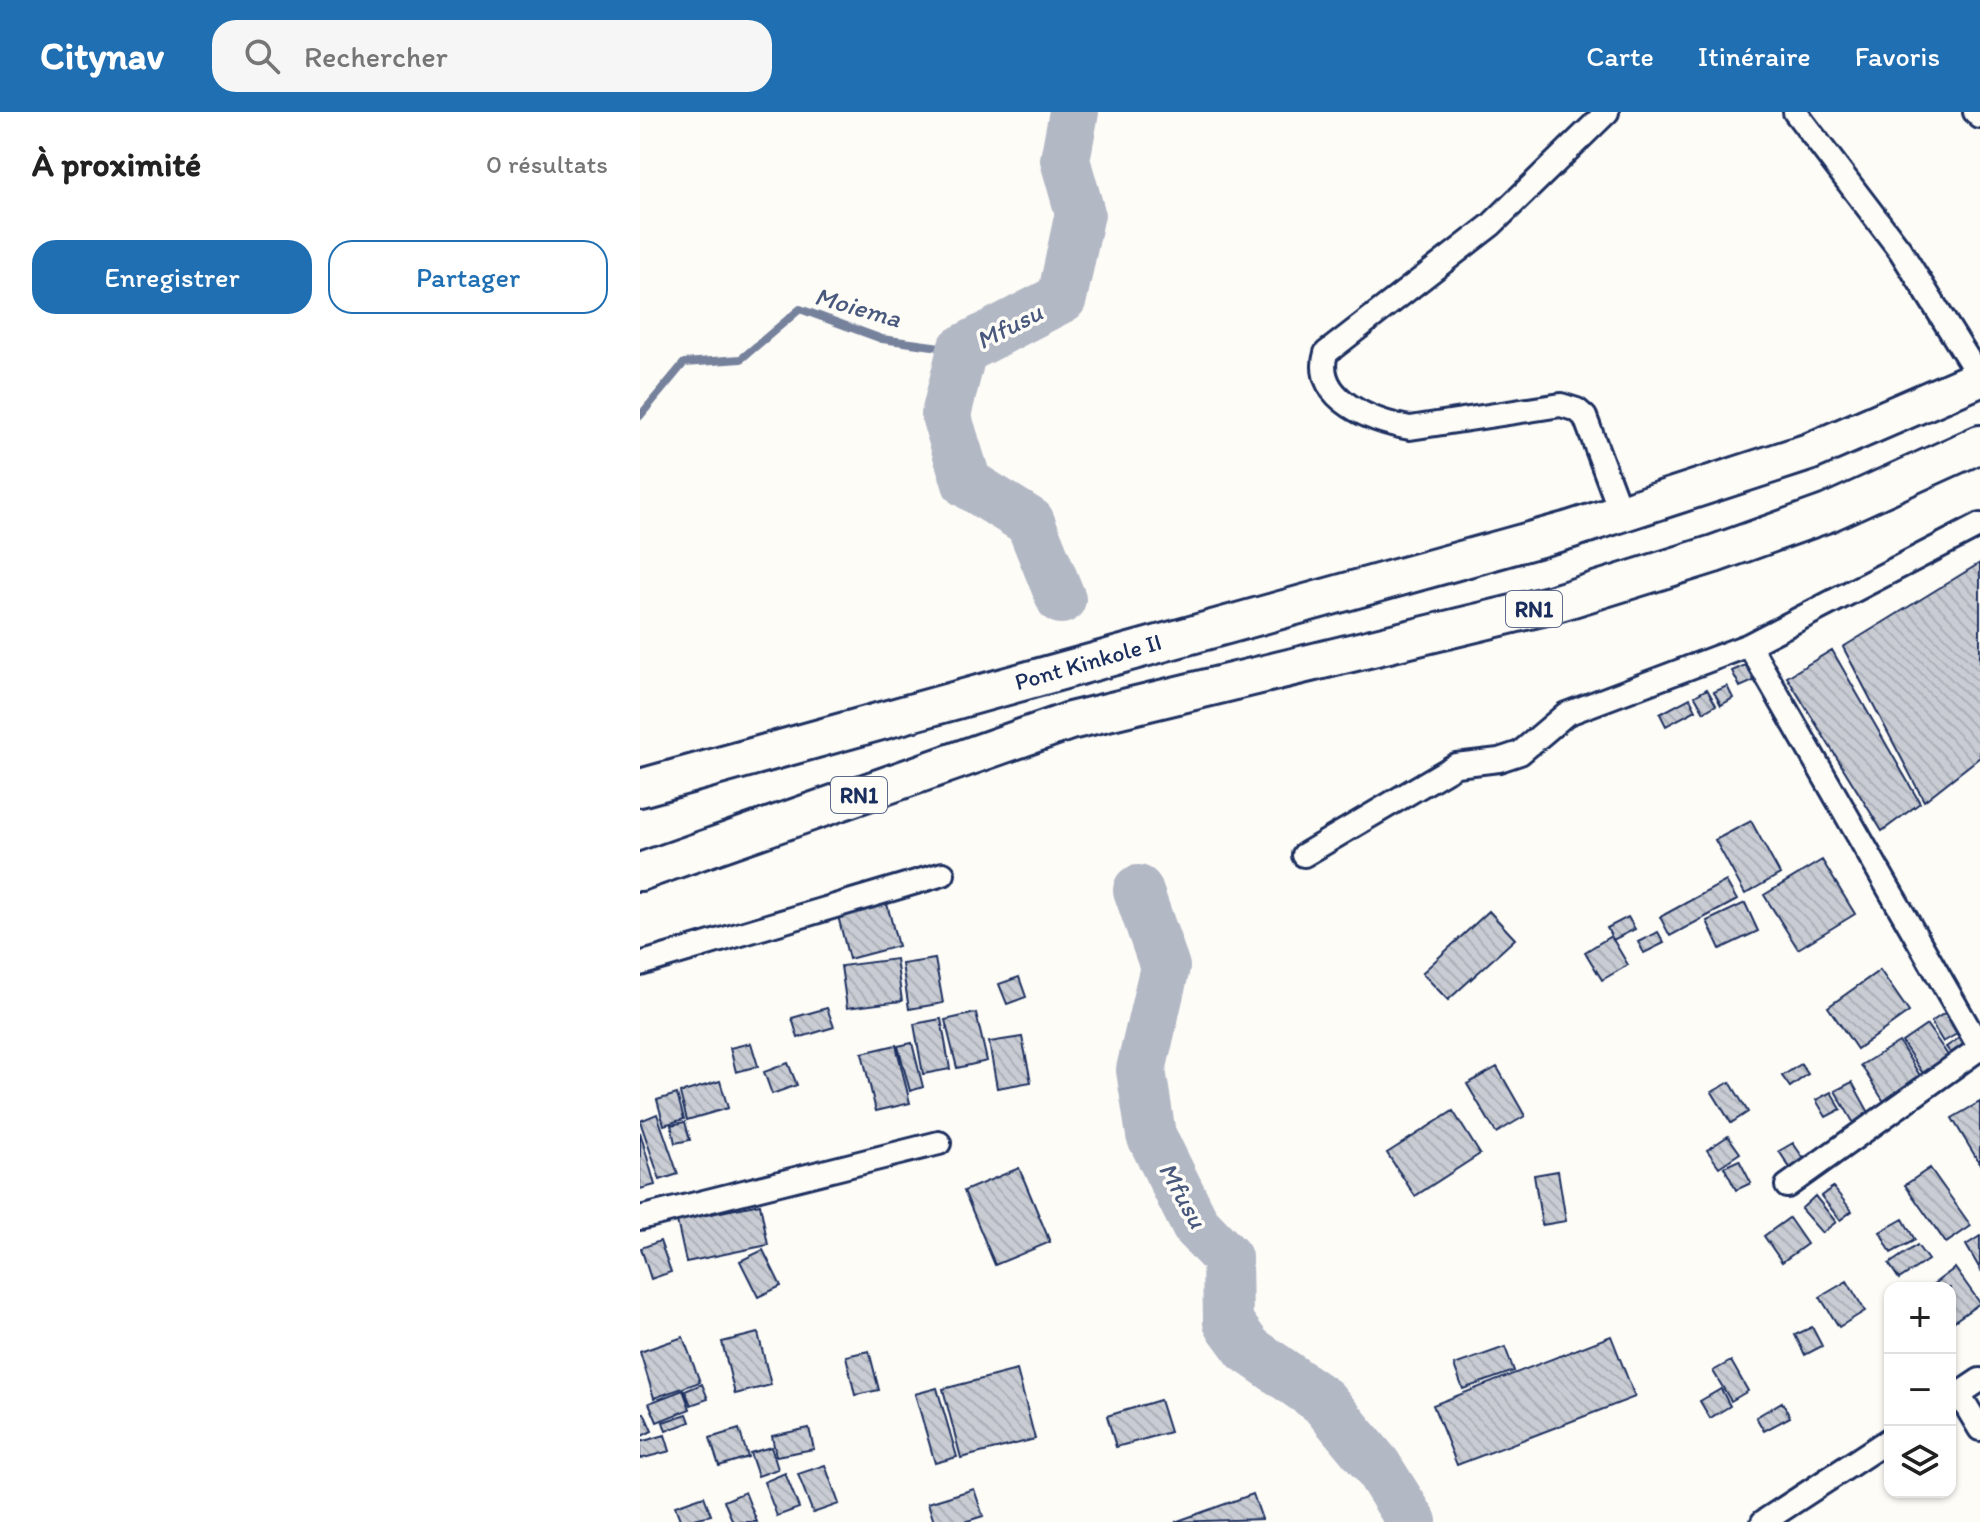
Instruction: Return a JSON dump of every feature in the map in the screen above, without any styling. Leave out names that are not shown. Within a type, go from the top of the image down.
[{"type":"highway","name":"Pont Kinkole II","points":[[640,788],[1621,513],[1809,452],[1980,378]]},
{"type":"highway","name":"RN1","points":[[643,870],[1070,721],[1550,605],[1714,554],[1828,513],[1980,444]]},
{"type":"street","points":[[1795,112],[1900,250],[1980,378]]},
{"type":"street","points":[[1975,112],[1980,117]]},
{"type":"street","points":[[1596,115],[1491,225],[1326,353],[1323,370],[1334,392],[1349,405],[1388,424],[1410,428],[1561,405],[1577,410],[1588,424],[1621,513]]},
{"type":"street","points":[[1304,855],[1456,765],[1499,760],[1520,753],[1566,714],[1749,645],[1980,525]]},
{"type":"street","points":[[1749,645],[1980,1048],[1787,1186]]},
{"type":"street","points":[[640,964],[943,874]]},
{"type":"street","points":[[640,1218],[939,1143]]},
{"type":"street","points":[[1956,1396],[1980,1380]]},
{"type":"street","points":[[1956,1399],[1980,1429]]},
{"type":"street","points":[[1763,1522],[1884,1443]]},
{"type":"building","points":[[1980,563],[1980,757],[1924,801],[1843,647]]},
{"type":"building","points":[[1832,650],[1920,803],[1882,831],[1787,677]]},
{"type":"building","points":[[1750,663],[1758,679],[1740,687],[1732,671]]},
{"type":"building","points":[[1727,686],[1733,698],[1721,705],[1714,692]]},
{"type":"building","points":[[1707,689],[1716,705],[1704,712],[1695,696]]},
{"type":"building","points":[[1690,698],[1696,710],[1666,726],[1660,714]]},
{"type":"building","points":[[1751,821],[1780,874],[1745,894],[1715,840]]},
{"type":"building","points":[[1822,860],[1855,914],[1798,949],[1764,895]]},
{"type":"building","points":[[1726,881],[1737,900],[1670,936],[1660,917]]},
{"type":"building","points":[[1745,903],[1758,931],[1720,949],[1707,921]]},
{"type":"building","points":[[887,904],[898,946],[849,959],[838,916]]},
{"type":"building","points":[[1489,911],[1515,939],[1448,1000],[1422,973]]},
{"type":"building","points":[[1628,917],[1635,929],[1613,940],[1607,928]]},
{"type":"building","points":[[1658,932],[1664,943],[1644,953],[1638,942]]},
{"type":"building","points":[[1611,936],[1628,965],[1602,980],[1585,952]]},
{"type":"building","points":[[896,959],[902,1001],[847,1008],[841,966]]},
{"type":"building","points":[[935,959],[943,1003],[909,1009],[902,964]]},
{"type":"building","points":[[1880,970],[1909,1012],[1857,1049],[1828,1007]]},
{"type":"building","points":[[1019,977],[1026,997],[1007,1004],[999,984]]},
{"type":"building","points":[[1954,1007],[1967,1028],[1943,1042],[1931,1022]]},
{"type":"building","points":[[827,1008],[834,1027],[798,1038],[792,1018]]},
{"type":"building","points":[[976,1013],[987,1061],[957,1068],[945,1020]]},
{"type":"building","points":[[941,1019],[950,1069],[923,1074],[914,1024]]},
{"type":"building","points":[[1927,1025],[1954,1064],[1928,1081],[1902,1042]]},
{"type":"building","points":[[1968,1032],[1979,1047],[1957,1062],[1946,1047]]},
{"type":"building","points":[[1022,1037],[1031,1082],[997,1088],[989,1042]]},
{"type":"building","points":[[1899,1042],[1924,1082],[1886,1105],[1861,1065]]},
{"type":"building","points":[[751,1043],[758,1066],[736,1072],[730,1048]]},
{"type":"building","points":[[912,1043],[923,1087],[910,1091],[898,1046]]},
{"type":"building","points":[[896,1045],[910,1103],[876,1111],[862,1053]]},
{"type":"building","points":[[788,1063],[797,1085],[772,1094],[764,1072]]},
{"type":"building","points":[[1801,1064],[1808,1074],[1790,1087],[1782,1076]]},
{"type":"building","points":[[1497,1067],[1525,1116],[1496,1133],[1467,1084]]},
{"type":"building","points":[[720,1081],[728,1108],[687,1120],[680,1093]]},
{"type":"building","points":[[1730,1082],[1748,1112],[1731,1123],[1712,1092]]},
{"type":"building","points":[[1852,1082],[1872,1118],[1856,1127],[1835,1091]]},
{"type":"building","points":[[1831,1092],[1841,1109],[1826,1117],[1816,1100]]},
{"type":"building","points":[[677,1094],[684,1119],[664,1125],[657,1100]]},
{"type":"building","points":[[1980,1102],[1980,1164],[1952,1118]]},
{"type":"building","points":[[1453,1111],[1480,1154],[1415,1196],[1387,1153]]},
{"type":"building","points":[[657,1114],[678,1174],[660,1180],[640,1121]]},
{"type":"building","points":[[685,1122],[690,1140],[675,1143],[671,1125]]},
{"type":"building","points":[[640,1132],[655,1185],[640,1189]]},
{"type":"building","points":[[1728,1136],[1740,1153],[1719,1167],[1707,1150]]},
{"type":"building","points":[[1793,1143],[1808,1165],[1794,1174],[1779,1151]]},
{"type":"building","points":[[1739,1160],[1751,1183],[1736,1190],[1724,1167]]},
{"type":"building","points":[[1019,1168],[1050,1242],[995,1265],[964,1191]]},
{"type":"building","points":[[1930,1168],[1971,1226],[1946,1243],[1905,1185]]},
{"type":"building","points":[[1558,1171],[1566,1221],[1542,1225],[1534,1175]]},
{"type":"building","points":[[1833,1187],[1852,1211],[1840,1220],[1821,1196]]},
{"type":"building","points":[[1815,1196],[1836,1222],[1822,1233],[1801,1209]]},
{"type":"building","points":[[760,1204],[768,1245],[686,1262],[677,1221]]},
{"type":"building","points":[[1789,1218],[1807,1244],[1782,1262],[1764,1236]]},
{"type":"building","points":[[1903,1219],[1915,1240],[1891,1253],[1880,1232]]},
{"type":"building","points":[[1980,1236],[1980,1269],[1966,1245]]},
{"type":"building","points":[[660,1241],[671,1272],[651,1279],[641,1248]]},
{"type":"building","points":[[1917,1245],[1928,1260],[1899,1279],[1889,1264]]},
{"type":"building","points":[[763,1250],[781,1286],[758,1297],[740,1261]]},
{"type":"building","points":[[1955,1268],[1980,1303],[1956,1320],[1956,1282],[1936,1282]]},
{"type":"building","points":[[1847,1281],[1865,1311],[1839,1327],[1820,1297]]},
{"type":"building","points":[[1812,1327],[1822,1346],[1805,1355],[1795,1335]]},
{"type":"building","points":[[758,1333],[771,1385],[735,1394],[722,1342]]},
{"type":"building","points":[[1611,1336],[1635,1397],[1457,1465],[1433,1405]]},
{"type":"building","points":[[683,1337],[700,1382],[654,1398],[640,1352]]},
{"type":"building","points":[[1505,1347],[1514,1371],[1463,1389],[1454,1365]]},
{"type":"building","points":[[869,1351],[879,1390],[855,1395],[846,1356]]},
{"type":"building","points":[[1731,1361],[1748,1391],[1731,1401],[1713,1371]]},
{"type":"building","points":[[1017,1370],[1035,1439],[961,1458],[943,1389]]},
{"type":"building","points":[[702,1384],[708,1399],[691,1405],[685,1391]]},
{"type":"building","points":[[937,1388],[957,1457],[935,1463],[915,1394]]},
{"type":"building","points":[[1721,1389],[1730,1406],[1710,1418],[1700,1401]]},
{"type":"building","points":[[683,1390],[690,1409],[657,1422],[649,1403]]},
{"type":"building","points":[[1160,1400],[1170,1432],[1116,1447],[1107,1416]]},
{"type":"building","points":[[1782,1402],[1790,1417],[1764,1431],[1756,1417]]},
{"type":"building","points":[[644,1413],[652,1431],[640,1437],[640,1414]]},
{"type":"building","points":[[687,1414],[690,1422],[666,1431],[663,1422]]},
{"type":"building","points":[[809,1428],[814,1449],[776,1456],[772,1436]]},
{"type":"building","points":[[739,1429],[748,1457],[719,1466],[710,1438]]},
{"type":"building","points":[[665,1435],[670,1451],[640,1459],[640,1442]]},
{"type":"building","points":[[771,1447],[778,1469],[758,1476],[750,1453]]},
{"type":"building","points":[[825,1465],[839,1504],[813,1513],[798,1474]]},
{"type":"building","points":[[785,1473],[799,1508],[777,1516],[764,1482]]},
{"type":"building","points":[[974,1489],[983,1516],[964,1522],[934,1522],[928,1503]]},
{"type":"building","points":[[745,1492],[757,1522],[733,1522],[724,1501]]},
{"type":"building","points":[[1253,1494],[1262,1519],[1175,1522]]},
{"type":"building","points":[[704,1496],[711,1515],[681,1522],[675,1506]]},
{"type":"waterway","name":"Mfusu","points":[[1061,599],[1030,522],[967,483],[946,415],[962,350],[1062,298],[1080,213],[1065,160],[1074,112]]},
{"type":"waterway","name":"Moiema","points":[[640,416],[684,363],[741,359],[800,309],[882,339],[962,350]]},
{"type":"waterway","name":"Mfusu","points":[[1138,890],[1165,967],[1141,1070],[1151,1135],[1196,1226],[1227,1258],[1228,1322],[1248,1349],[1323,1401],[1377,1466],[1412,1522]]}]
